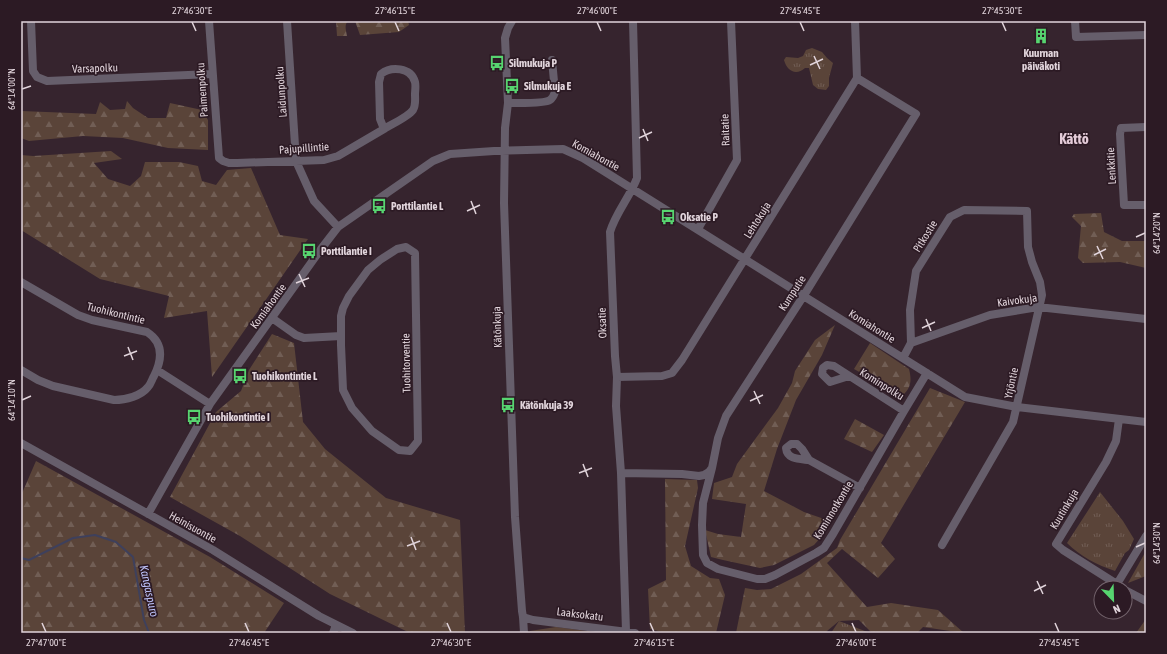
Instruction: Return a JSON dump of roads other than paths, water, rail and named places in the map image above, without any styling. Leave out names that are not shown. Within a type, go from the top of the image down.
[{"type":"street","name":"Varsapolku","points":[[31,21],[33,71],[37,77],[47,81],[212,74]]},
{"type":"street","name":"Paimenpolku","points":[[209,21],[219,158]]},
{"type":"street","name":"Laidunpolku","points":[[287,21],[296,161]]},
{"type":"street","name":"Kätönkuja","points":[[512,21],[505,38],[508,103],[504,150],[504,203],[515,518],[524,633]]},
{"type":"street","name":"Oksatie","points":[[626,631],[621,474],[616,406],[617,377],[610,232],[613,222],[633,189],[637,178],[633,21]]},
{"type":"street","name":"Raitatie","points":[[698,229],[737,160],[731,21]]},
{"type":"street","points":[[855,21],[858,78]]},
{"type":"street","points":[[1075,21],[1076,37],[1146,35]]},
{"type":"street","points":[[508,103],[543,102],[554,96],[552,60]]},
{"type":"street","name":"Pajupillintie","points":[[219,158],[229,163],[237,163],[324,160],[338,156],[384,129],[410,113],[415,106],[415,82],[411,74],[403,70],[393,69],[384,71],[381,74],[379,82],[380,118],[384,129]]},
{"type":"street","name":"Lehtokuja","points":[[617,377],[662,376],[672,373],[682,360],[858,78]]},
{"type":"street","name":"Kumputie","points":[[712,468],[718,438],[726,416],[803,296],[916,114],[858,78]]},
{"type":"street","name":"Lenkkitie","points":[[1146,127],[1121,128],[1120,134],[1124,205],[1146,205]]},
{"type":"street","name":"Komiahontie","points":[[148,514],[210,404],[338,227],[433,161],[450,154],[504,150],[563,149],[583,158],[965,397],[1017,407],[1146,422]]},
{"type":"street","points":[[296,161],[314,201],[338,227]]},
{"type":"street","name":"Pitkostie","points":[[911,343],[910,310],[916,271],[950,217],[964,210],[1027,211]]},
{"type":"street","name":"Yrjöntie","points":[[942,544],[1013,422],[1017,407],[1038,307],[1042,295],[1040,282],[1028,247],[1027,211]]},
{"type":"street","name":"Tuohitorventie","points":[[406,248],[415,253],[418,441],[410,451],[399,450],[372,431],[352,408],[343,390],[341,336],[341,316],[343,308],[349,296],[368,270],[397,249],[406,248]]},
{"type":"street","name":"Tuohikontintie","points":[[21,282],[78,315],[92,320],[148,332],[158,342],[160,352],[157,370],[148,387],[141,392],[121,400],[114,400],[54,386],[38,380],[21,370]]},
{"type":"street","name":"Kaivokuja","points":[[911,343],[990,315],[1038,307],[1146,319]]},
{"type":"street","points":[[272,318],[296,335],[304,338],[341,336]]},
{"type":"street","points":[[903,358],[911,343]]},
{"type":"street","points":[[157,370],[210,404]]},
{"type":"street","name":"Kominnotkontie","points":[[712,468],[704,503],[702,526],[703,555],[707,563],[718,569],[757,579],[764,579],[775,575],[824,548],[927,373]]},
{"type":"street","name":"Kominpolku","points":[[849,376],[904,411]]},
{"type":"street","name":"Kuutinkuja","points":[[1111,580],[1056,544],[1106,462],[1116,441],[1119,419]]},
{"type":"street","name":"Heinisuontie","points":[[21,443],[213,550],[319,616],[353,633]]},
{"type":"street","points":[[809,460],[860,488]]},
{"type":"street","points":[[621,474],[682,474],[699,476],[709,472],[712,468]]},
{"type":"street","points":[[1125,580],[1146,536]]},
{"type":"street","name":"Kuutinkuja","points":[[1133,593],[1146,601]]},
{"type":"street","name":"Laaksokatu","points":[[523,617],[533,620],[635,633]]},
{"type":"street","points":[[333,633],[336,625]]},
{"type":"waterway","name":"Kangaspuro","points":[[21,558],[29,560],[73,538],[95,535],[116,542],[133,557],[144,620],[149,633]]},
{"type":"place","name":"Kuurnan päiväkoti","points":[[1041,36]]},
{"type":"place","name":"Silmukuja P","points":[[497,63]]},
{"type":"place","name":"Silmukuja E","points":[[512,86]]},
{"type":"place","name":"Porttilantie L","points":[[379,206]]},
{"type":"place","name":"Oksatie P","points":[[668,217]]},
{"type":"place","name":"Porttilantie I","points":[[309,251]]},
{"type":"place","name":"Tuohikontintie L","points":[[240,376]]},
{"type":"place","name":"Kätönkuja 39","points":[[508,405]]},
{"type":"place","name":"Tuohikontintie I","points":[[194,417]]},
{"type":"district","name":"Kättö","points":[[1074,139]]}]
